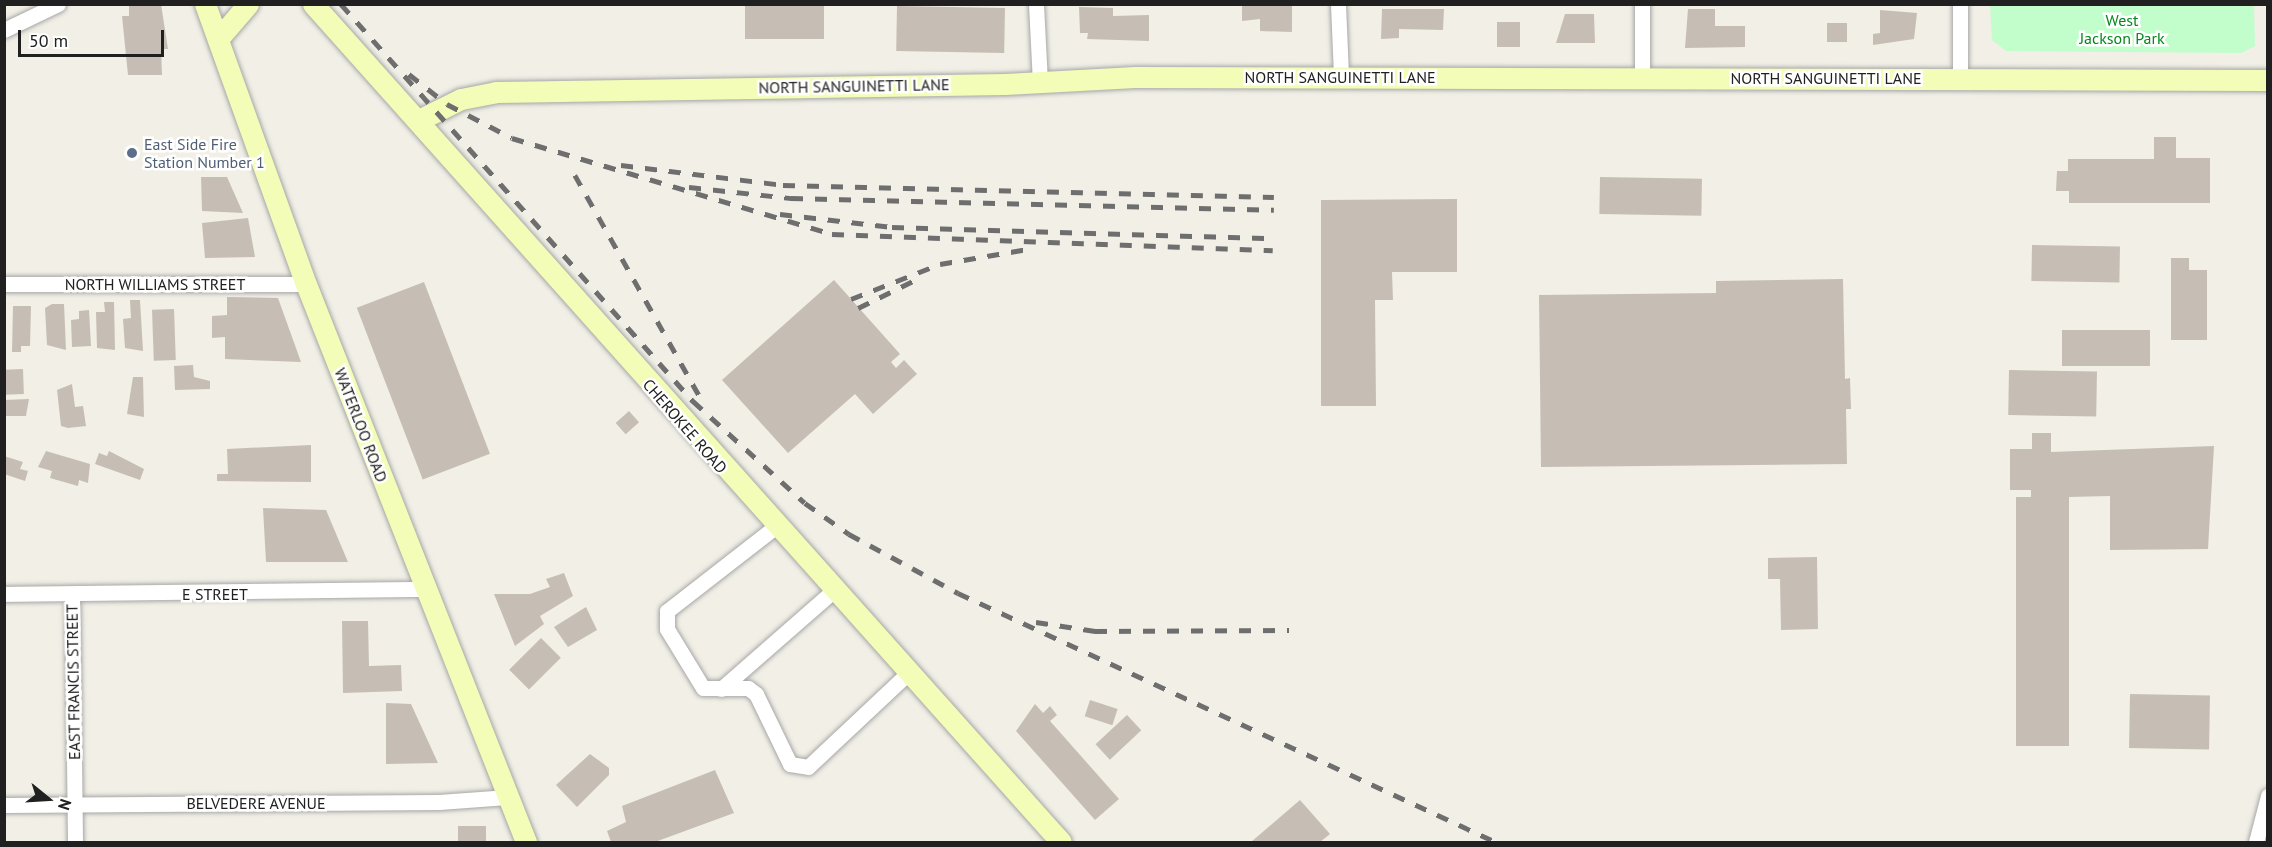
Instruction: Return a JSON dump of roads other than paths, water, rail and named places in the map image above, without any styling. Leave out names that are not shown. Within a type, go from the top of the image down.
[{"type":"street","points":[[4,30],[58,4]]},
{"type":"street","name":"WATERLOO ROAD","points":[[205,4],[306,284],[526,843]]},
{"type":"street","points":[[218,39],[248,4]]},
{"type":"street","name":"CHEROKEE ROAD","points":[[313,4],[419,120],[775,526],[1061,843]]},
{"type":"street","points":[[1036,4],[1040,82]]},
{"type":"street","points":[[1338,4],[1341,77]]},
{"type":"street","points":[[1642,4],[1642,78]]},
{"type":"street","points":[[1960,4],[1960,79]]},
{"type":"street","name":"NORTH SANGUINETTI LANE","points":[[419,120],[461,99],[496,92],[1341,77],[2268,80]]},
{"type":"street","name":"NORTH WILLIAMS STREET","points":[[4,284],[306,284]]},
{"type":"street","points":[[775,526],[667,611],[667,629],[703,688],[721,690],[748,688],[756,694],[790,764],[808,767],[909,672]]},
{"type":"street","name":"E STREET","points":[[4,594],[426,589]]},
{"type":"street","points":[[721,690],[834,590]]},
{"type":"street","name":"EAST FRANCIS STREET","points":[[72,594],[75,843]]},
{"type":"street","points":[[2256,843],[2268,796]]},
{"type":"street","name":"BELVEDERE AVENUE","points":[[4,805],[439,802],[508,797]]},
{"type":"railway","points":[[341,4],[693,401],[805,503],[849,534],[958,593],[1496,842]]},
{"type":"railway","points":[[409,74],[447,104],[512,138],[832,234],[1273,250]]},
{"type":"railway","points":[[621,165],[783,185],[1274,197]]},
{"type":"railway","points":[[575,175],[703,402]]},
{"type":"railway","points":[[689,187],[791,198],[1274,210]]},
{"type":"railway","points":[[780,214],[892,227],[1272,238]]},
{"type":"railway","points":[[851,299],[940,264],[1028,249]]},
{"type":"railway","points":[[858,308],[919,278]]},
{"type":"railway","points":[[1036,622],[1095,631],[1289,630]]},
{"type":"place","name":"East Side Fire Station Number 1","points":[[132,153]]},
{"type":"park label","name":"West Jackson Park","points":[[2122,29]]}]
